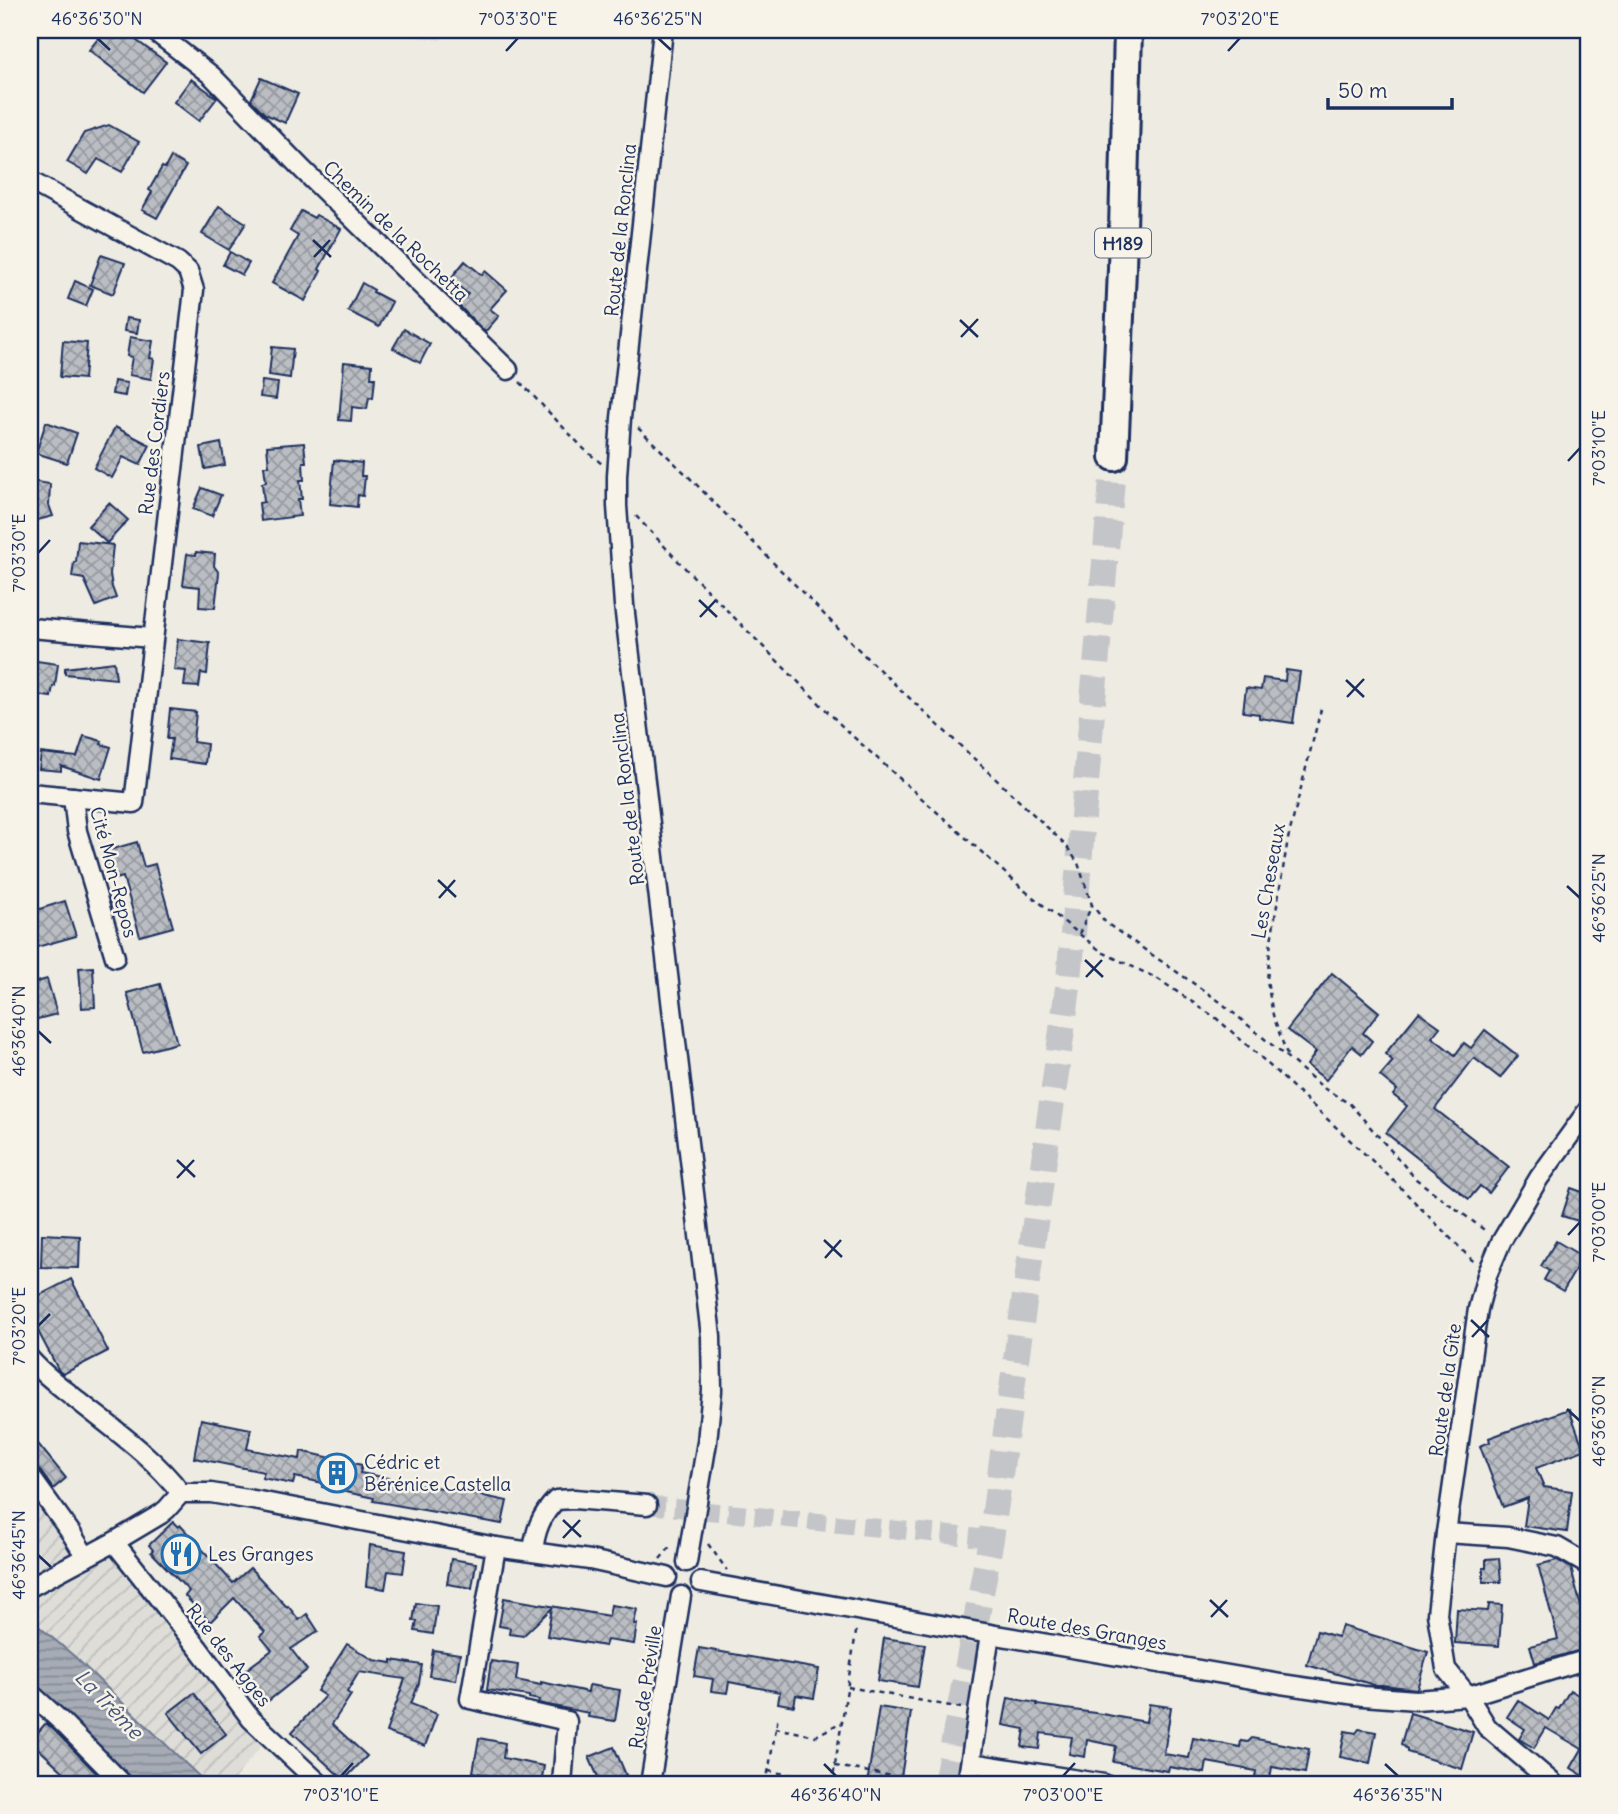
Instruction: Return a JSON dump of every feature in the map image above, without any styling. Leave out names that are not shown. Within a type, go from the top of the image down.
[{"type":"highway","name":"H189","points":[[1114,457],[1128,30]]},
{"type":"street","name":"Chemin de la Rochetta","points":[[153,30],[211,75],[302,169],[508,370]]},
{"type":"street","name":"Route de la Ronclina","points":[[663,30],[621,418],[617,506],[624,605],[711,1336],[712,1391],[707,1442],[687,1562]]},
{"type":"street","name":"Rue des Cordiers","points":[[30,181],[178,262],[188,271],[194,290],[134,803],[74,797]]},
{"type":"street","points":[[30,628],[152,638]]},
{"type":"street","points":[[30,793],[74,797]]},
{"type":"street","name":"Cité Mon-Repos","points":[[74,797],[77,831],[115,957]]},
{"type":"street","name":"Route de la Gîte","points":[[1554,1784],[1487,1727],[1468,1696],[1446,1669],[1437,1614],[1478,1309],[1487,1275],[1501,1242],[1539,1178],[1588,1110]]},
{"type":"street","points":[[30,1359],[156,1464],[181,1493]]},
{"type":"street","points":[[30,1476],[86,1557]]},
{"type":"street","points":[[30,1587],[161,1514],[181,1493],[211,1493],[259,1501],[496,1547],[590,1560],[667,1577]]},
{"type":"street","points":[[533,1552],[536,1530],[545,1511],[556,1500],[647,1505]]},
{"type":"street","points":[[1446,1533],[1508,1537],[1557,1547],[1588,1565]]},
{"type":"street","name":"Rue des Agges","points":[[114,1542],[251,1719],[320,1784]]},
{"type":"street","points":[[496,1547],[470,1699],[567,1721],[562,1784]]},
{"type":"street","points":[[687,1562],[698,1568],[701,1582],[694,1593],[681,1596],[671,1591],[667,1577],[674,1565],[687,1562]]},
{"type":"street","name":"Route des Granges","points":[[701,1582],[990,1634],[1363,1696],[1416,1700],[1468,1696],[1588,1659]]},
{"type":"street","name":"Rue de Préville","points":[[650,1784],[681,1596]]},
{"type":"street","points":[[967,1784],[990,1634]]},
{"type":"street","points":[[30,1693],[123,1784]]},
{"type":"street","points":[[971,1763],[1104,1784]]},
{"type":"path","points":[[508,370],[584,449],[605,466]]},
{"type":"path","points":[[621,418],[642,431],[869,660],[1065,844],[1078,863],[1092,905],[1106,923],[1219,1002],[1325,1089],[1350,1104],[1416,1179],[1501,1242]]},
{"type":"path","points":[[617,506],[628,507],[847,731],[1024,890],[1102,952],[1158,979],[1216,1018],[1393,1180],[1487,1275]]},
{"type":"path","name":"Les Cheseaux","points":[[1288,1058],[1273,1015],[1268,980],[1271,941],[1287,839],[1321,709]]},
{"type":"path","points":[[1079,934],[1092,905]]},
{"type":"path","points":[[691,1534],[703,1536],[729,1573],[727,1587]]},
{"type":"path","points":[[832,1784],[858,1619]]},
{"type":"path","points":[[848,1688],[971,1709]]},
{"type":"path","points":[[766,1784],[778,1717]]},
{"type":"path","points":[[775,1728],[817,1736],[843,1721]]},
{"type":"path","points":[[835,1766],[937,1784]]},
{"type":"path","points":[[768,1771],[803,1777],[809,1784]]},
{"type":"shaded area","points":[[364,30],[442,30],[441,40]]},
{"type":"shaded area","points":[[30,1477],[86,1557],[114,1542],[266,1740],[230,1784],[207,1784],[74,1656],[30,1619]]},
{"type":"water","name":"La Trême","points":[[30,1619],[74,1656],[207,1784],[133,1784],[30,1679]]},
{"type":"building","points":[[105,30],[122,30],[166,62],[143,92],[89,50]]},
{"type":"building","points":[[261,78],[298,94],[285,123],[265,114],[251,100]]},
{"type":"building","points":[[191,79],[217,98],[199,121],[174,102]]},
{"type":"building","points":[[109,125],[139,142],[122,172],[98,159],[88,174],[67,162],[84,133]]},
{"type":"building","points":[[171,157],[186,166],[157,218],[142,210],[152,192],[149,190]]},
{"type":"building","points":[[219,206],[246,223],[229,250],[202,234]]},
{"type":"building","points":[[301,211],[314,218],[316,215],[341,229],[305,301],[272,283],[298,236],[290,231]]},
{"type":"building","points":[[230,252],[249,263],[242,275],[223,265]]},
{"type":"building","points":[[101,255],[125,263],[113,294],[90,285]]},
{"type":"building","points":[[465,261],[482,275],[485,271],[507,290],[490,309],[499,316],[485,332],[458,305],[468,294],[450,279]]},
{"type":"building","points":[[75,281],[93,289],[86,306],[68,299]]},
{"type":"building","points":[[362,283],[392,302],[379,327],[348,311]]},
{"type":"building","points":[[126,318],[139,320],[137,333],[124,331]]},
{"type":"building","points":[[404,329],[430,344],[420,363],[393,348]]},
{"type":"building","points":[[130,337],[153,341],[150,358],[154,359],[151,379],[129,375],[132,357],[127,356]]},
{"type":"building","points":[[63,341],[87,343],[84,379],[60,377]]},
{"type":"building","points":[[272,347],[293,349],[290,378],[269,375]]},
{"type":"building","points":[[344,362],[372,365],[371,378],[375,378],[373,398],[369,397],[367,409],[352,407],[351,421],[339,420]]},
{"type":"building","points":[[114,381],[127,383],[125,396],[112,394]]},
{"type":"building","points":[[262,381],[278,383],[276,399],[260,397]]},
{"type":"building","points":[[46,422],[77,433],[67,463],[36,453]]},
{"type":"building","points":[[115,427],[150,445],[140,465],[123,457],[112,478],[94,468]]},
{"type":"building","points":[[221,443],[225,465],[205,469],[201,447]]},
{"type":"building","points":[[304,443],[306,462],[303,462],[304,480],[300,480],[300,516],[261,521],[259,503],[264,502],[264,466],[269,466],[267,446]]},
{"type":"building","points":[[334,460],[362,463],[361,476],[365,476],[363,496],[358,495],[357,507],[330,504]]},
{"type":"building","points":[[30,481],[50,484],[49,505],[53,516],[30,522]]},
{"type":"building","points":[[202,488],[221,495],[212,516],[193,509]]},
{"type":"building","points":[[109,503],[128,520],[107,543],[88,526]]},
{"type":"building","points":[[78,541],[113,545],[110,574],[116,598],[96,606],[84,579],[72,577]]},
{"type":"building","points":[[196,552],[215,554],[214,566],[219,573],[215,608],[199,607],[200,587],[183,585],[187,554],[196,555]]},
{"type":"building","points":[[178,639],[210,643],[207,674],[201,673],[199,687],[184,686],[186,671],[174,670]]},
{"type":"building","points":[[30,660],[58,664],[51,697],[30,694]]},
{"type":"building","points":[[114,662],[116,679],[65,674],[65,668]]},
{"type":"building","points":[[1286,670],[1300,672],[1293,723],[1259,718],[1259,714],[1243,712],[1246,688],[1261,690],[1263,678],[1285,681]]},
{"type":"building","points":[[170,709],[196,712],[193,742],[207,744],[205,764],[169,759],[172,739],[167,739]]},
{"type":"building","points":[[84,736],[102,741],[101,744],[111,747],[101,779],[61,766],[61,771],[39,769],[41,753],[77,757]]},
{"type":"building","points":[[137,842],[144,867],[155,864],[173,927],[140,936],[123,877],[116,879],[114,873],[108,875],[102,852]]},
{"type":"building","points":[[65,901],[76,936],[30,949],[30,912]]},
{"type":"building","points":[[93,967],[95,1007],[82,1008],[79,968]]},
{"type":"building","points":[[1332,973],[1379,1012],[1363,1033],[1372,1041],[1362,1054],[1352,1046],[1326,1080],[1307,1065],[1316,1052],[1287,1030]]},
{"type":"building","points":[[47,979],[57,1014],[30,1021],[30,984]]},
{"type":"building","points":[[160,984],[177,1043],[143,1052],[127,993]]},
{"type":"building","points":[[1419,1012],[1440,1027],[1432,1037],[1455,1055],[1464,1043],[1471,1048],[1485,1030],[1518,1056],[1500,1078],[1474,1058],[1435,1109],[1509,1167],[1489,1193],[1480,1186],[1469,1199],[1386,1133],[1407,1106],[1393,1095],[1397,1090],[1380,1076],[1393,1061],[1385,1054]]},
{"type":"building","points":[[1571,1188],[1588,1194],[1588,1224],[1562,1216]]},
{"type":"building","points":[[42,1234],[80,1236],[79,1268],[41,1267]]},
{"type":"building","points":[[1556,1241],[1583,1257],[1563,1291],[1544,1280],[1549,1271],[1541,1266]]},
{"type":"building","points":[[71,1279],[108,1351],[63,1374],[30,1316],[30,1300]]},
{"type":"building","points":[[1569,1409],[1584,1450],[1536,1468],[1544,1487],[1572,1491],[1567,1532],[1524,1526],[1528,1498],[1503,1507],[1480,1446],[1490,1442],[1489,1438]]},
{"type":"building","points":[[201,1419],[251,1429],[247,1449],[300,1459],[301,1451],[362,1465],[360,1473],[507,1501],[502,1524],[373,1501],[374,1498],[322,1487],[323,1483],[295,1477],[293,1484],[262,1478],[264,1472],[194,1458]]},
{"type":"building","points":[[30,1434],[66,1478],[53,1489],[39,1469],[30,1465]]},
{"type":"building","points":[[173,1522],[178,1527],[180,1525],[233,1583],[250,1568],[299,1620],[307,1614],[318,1631],[291,1649],[307,1670],[267,1702],[243,1672],[272,1650],[260,1636],[265,1632],[234,1598],[210,1622],[185,1596],[189,1591],[151,1552],[153,1550],[149,1545]]},
{"type":"building","points":[[370,1545],[406,1551],[403,1573],[388,1571],[385,1589],[366,1586]]},
{"type":"building","points":[[1499,1558],[1501,1582],[1483,1582],[1486,1559]]},
{"type":"building","points":[[451,1559],[476,1563],[472,1588],[447,1584]]},
{"type":"building","points":[[1557,1560],[1571,1568],[1588,1634],[1588,1648],[1535,1663],[1530,1646],[1558,1639],[1538,1565]]},
{"type":"building","points":[[504,1598],[609,1616],[611,1605],[637,1609],[634,1644],[607,1640],[605,1646],[547,1636],[552,1608],[523,1636],[509,1634],[510,1628],[499,1626]]},
{"type":"building","points":[[416,1603],[437,1606],[433,1634],[415,1631],[417,1621],[413,1621]]},
{"type":"building","points":[[1489,1604],[1502,1605],[1499,1646],[1455,1643],[1457,1609],[1488,1611]]},
{"type":"building","points":[[1342,1626],[1428,1652],[1417,1689],[1374,1685],[1307,1665],[1317,1631],[1338,1637]]},
{"type":"building","points":[[884,1638],[925,1644],[918,1687],[878,1681]]},
{"type":"building","points":[[347,1644],[374,1660],[422,1665],[411,1704],[437,1714],[425,1746],[386,1732],[405,1679],[359,1672],[347,1692],[351,1695],[332,1724],[367,1756],[344,1780],[292,1732],[325,1696],[317,1691]]},
{"type":"building","points":[[699,1648],[819,1669],[814,1698],[796,1695],[794,1706],[778,1703],[780,1692],[729,1682],[727,1693],[711,1691],[713,1679],[694,1676]]},
{"type":"building","points":[[433,1650],[460,1654],[456,1680],[429,1676]]},
{"type":"building","points":[[491,1661],[518,1665],[516,1680],[541,1685],[541,1682],[588,1692],[589,1685],[620,1690],[615,1721],[588,1717],[589,1713],[538,1703],[539,1700],[529,1696],[487,1690]]},
{"type":"building","points":[[1570,1690],[1588,1701],[1588,1769],[1584,1776],[1571,1768],[1582,1749],[1546,1728],[1534,1748],[1519,1739],[1525,1729],[1507,1717],[1518,1700],[1549,1720]]},
{"type":"building","points":[[194,1693],[226,1734],[201,1754],[168,1713]]},
{"type":"building","points":[[1008,1698],[1146,1722],[1149,1704],[1171,1707],[1164,1754],[1189,1758],[1193,1738],[1240,1747],[1241,1741],[1248,1742],[1252,1738],[1309,1749],[1305,1773],[1272,1767],[1269,1784],[1254,1784],[1256,1771],[1207,1762],[1205,1773],[1169,1767],[1168,1771],[1113,1762],[1116,1746],[1087,1740],[1085,1757],[1069,1754],[1072,1737],[1041,1733],[1039,1749],[1022,1747],[1025,1729],[1003,1725]]},
{"type":"building","points":[[879,1707],[911,1712],[900,1784],[867,1784]]},
{"type":"building","points":[[1410,1713],[1473,1732],[1462,1769],[1407,1752],[1401,1744]]},
{"type":"building","points":[[46,1723],[107,1784],[60,1784],[68,1776],[30,1741]]},
{"type":"building","points":[[1359,1729],[1376,1732],[1370,1763],[1340,1757],[1345,1731],[1356,1733]]},
{"type":"building","points":[[479,1738],[505,1743],[503,1758],[544,1766],[541,1784],[525,1784],[473,1772]]},
{"type":"building","points":[[614,1747],[626,1775],[601,1784],[589,1757]]},
{"type":"tunnel","points":[[946,1784],[991,1539],[1069,980],[1114,457]]},
{"type":"tunnel","points":[[647,1505],[991,1539]]},
{"type":"place","name":"Cédric et Bérénice Castella","points":[[337,1473]]},
{"type":"place","name":"Les Granges","points":[[181,1554]]}]
